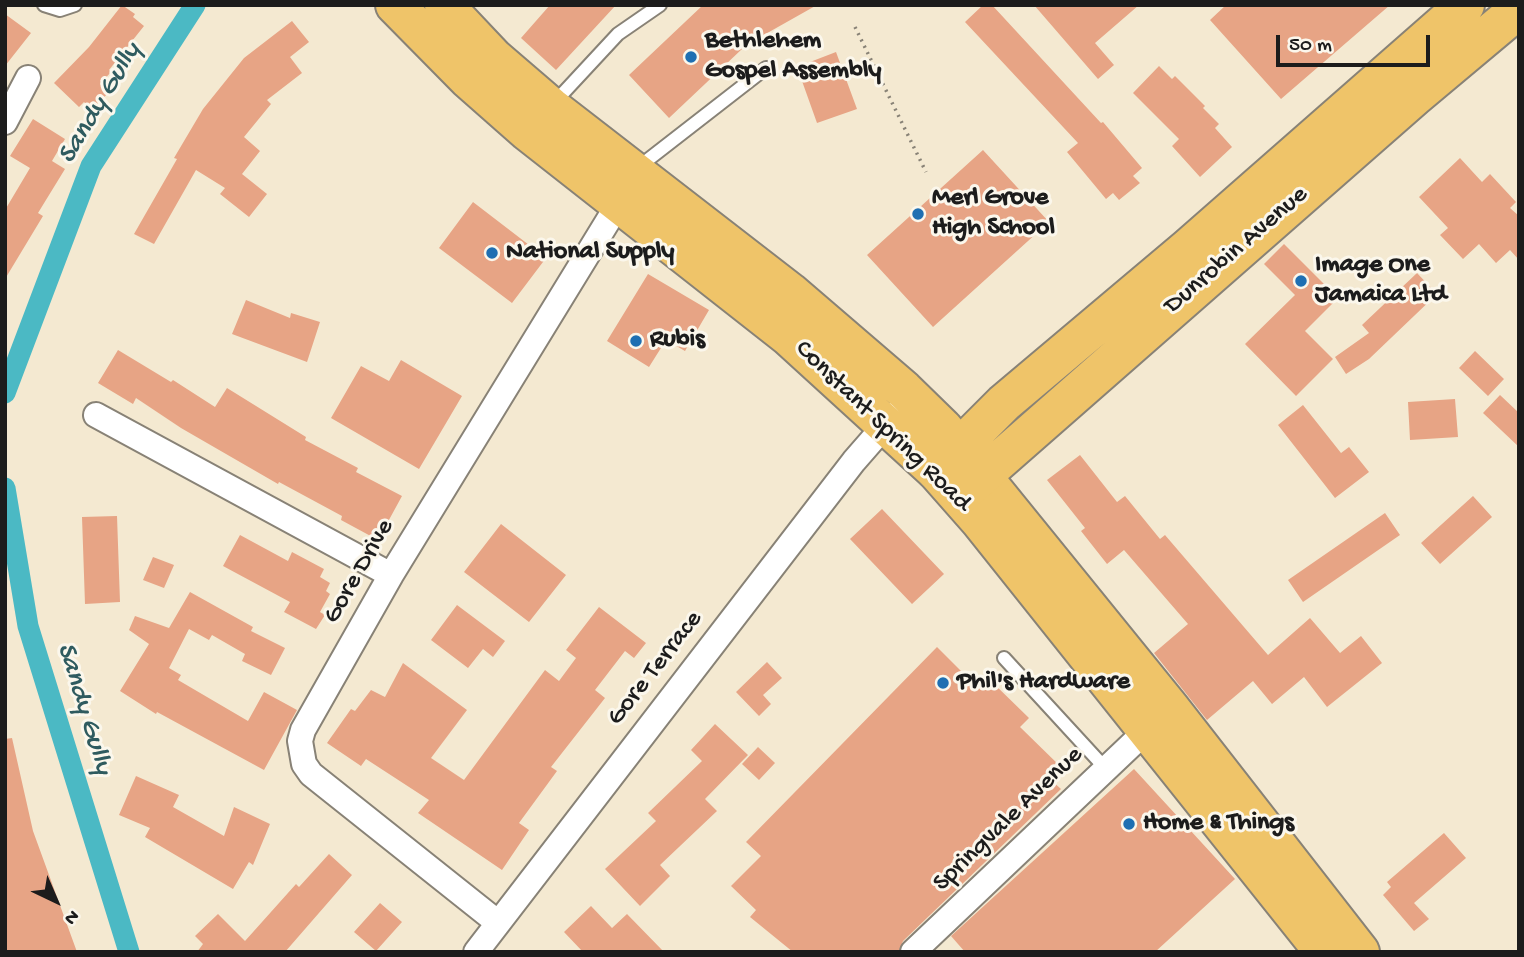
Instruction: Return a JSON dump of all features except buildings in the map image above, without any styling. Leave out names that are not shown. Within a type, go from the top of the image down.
[{"type":"main road","name":"Constant Spring Road","points":[[395,5],[468,79],[517,123],[626,187],[790,292],[911,397],[959,472],[1146,731],[1324,952]]},
{"type":"main road","name":"Constant Spring Road","points":[[444,5],[494,58],[551,107],[626,187],[886,425],[959,472],[1360,952]]},
{"type":"main road","name":"Dunrobin Avenue","points":[[959,472],[1004,403],[1188,248],[1465,5]]},
{"type":"main road","name":"Dunrobin Avenue","points":[[959,472],[1519,9]]},
{"type":"street","points":[[5,122],[28,78]]},
{"type":"street","name":"Gore Drive","points":[[497,922],[311,774],[300,753],[303,730],[391,575],[626,187]]},
{"type":"street","name":"Gore Terrace","points":[[476,952],[854,461],[911,397]]},
{"type":"street","points":[[96,415],[391,575]]},
{"type":"street","name":"Springvale Avenue","points":[[913,952],[1146,731]]},
{"type":"lane","points":[[44,5],[60,10],[75,5]]},
{"type":"lane","points":[[551,107],[618,34],[660,5]]},
{"type":"lane","points":[[626,187],[766,68]]},
{"type":"lane","points":[[1004,658],[1106,769]]},
{"type":"path","points":[[855,27],[926,172]]},
{"type":"waterway","name":"Sandy Gully","points":[[5,393],[91,166],[195,5]]},
{"type":"waterway","name":"Sandy Gully","points":[[5,488],[28,626],[129,952]]},
{"type":"waterway","name":"Sandy Gully","points":[[128,943],[137,952]]},
{"type":"place","name":"Bethlehem Gospel Assembly","points":[[691,57]]},
{"type":"place","name":"Merl Grove High School","points":[[918,214]]},
{"type":"place","name":"National Supply","points":[[492,253]]},
{"type":"place","name":"Image One Jamaica Ltd","points":[[1301,281]]},
{"type":"place","name":"Rubis","points":[[636,341]]},
{"type":"place","name":"Phil's Hardware","points":[[943,683]]},
{"type":"place","name":"Home & Things","points":[[1129,824]]}]
